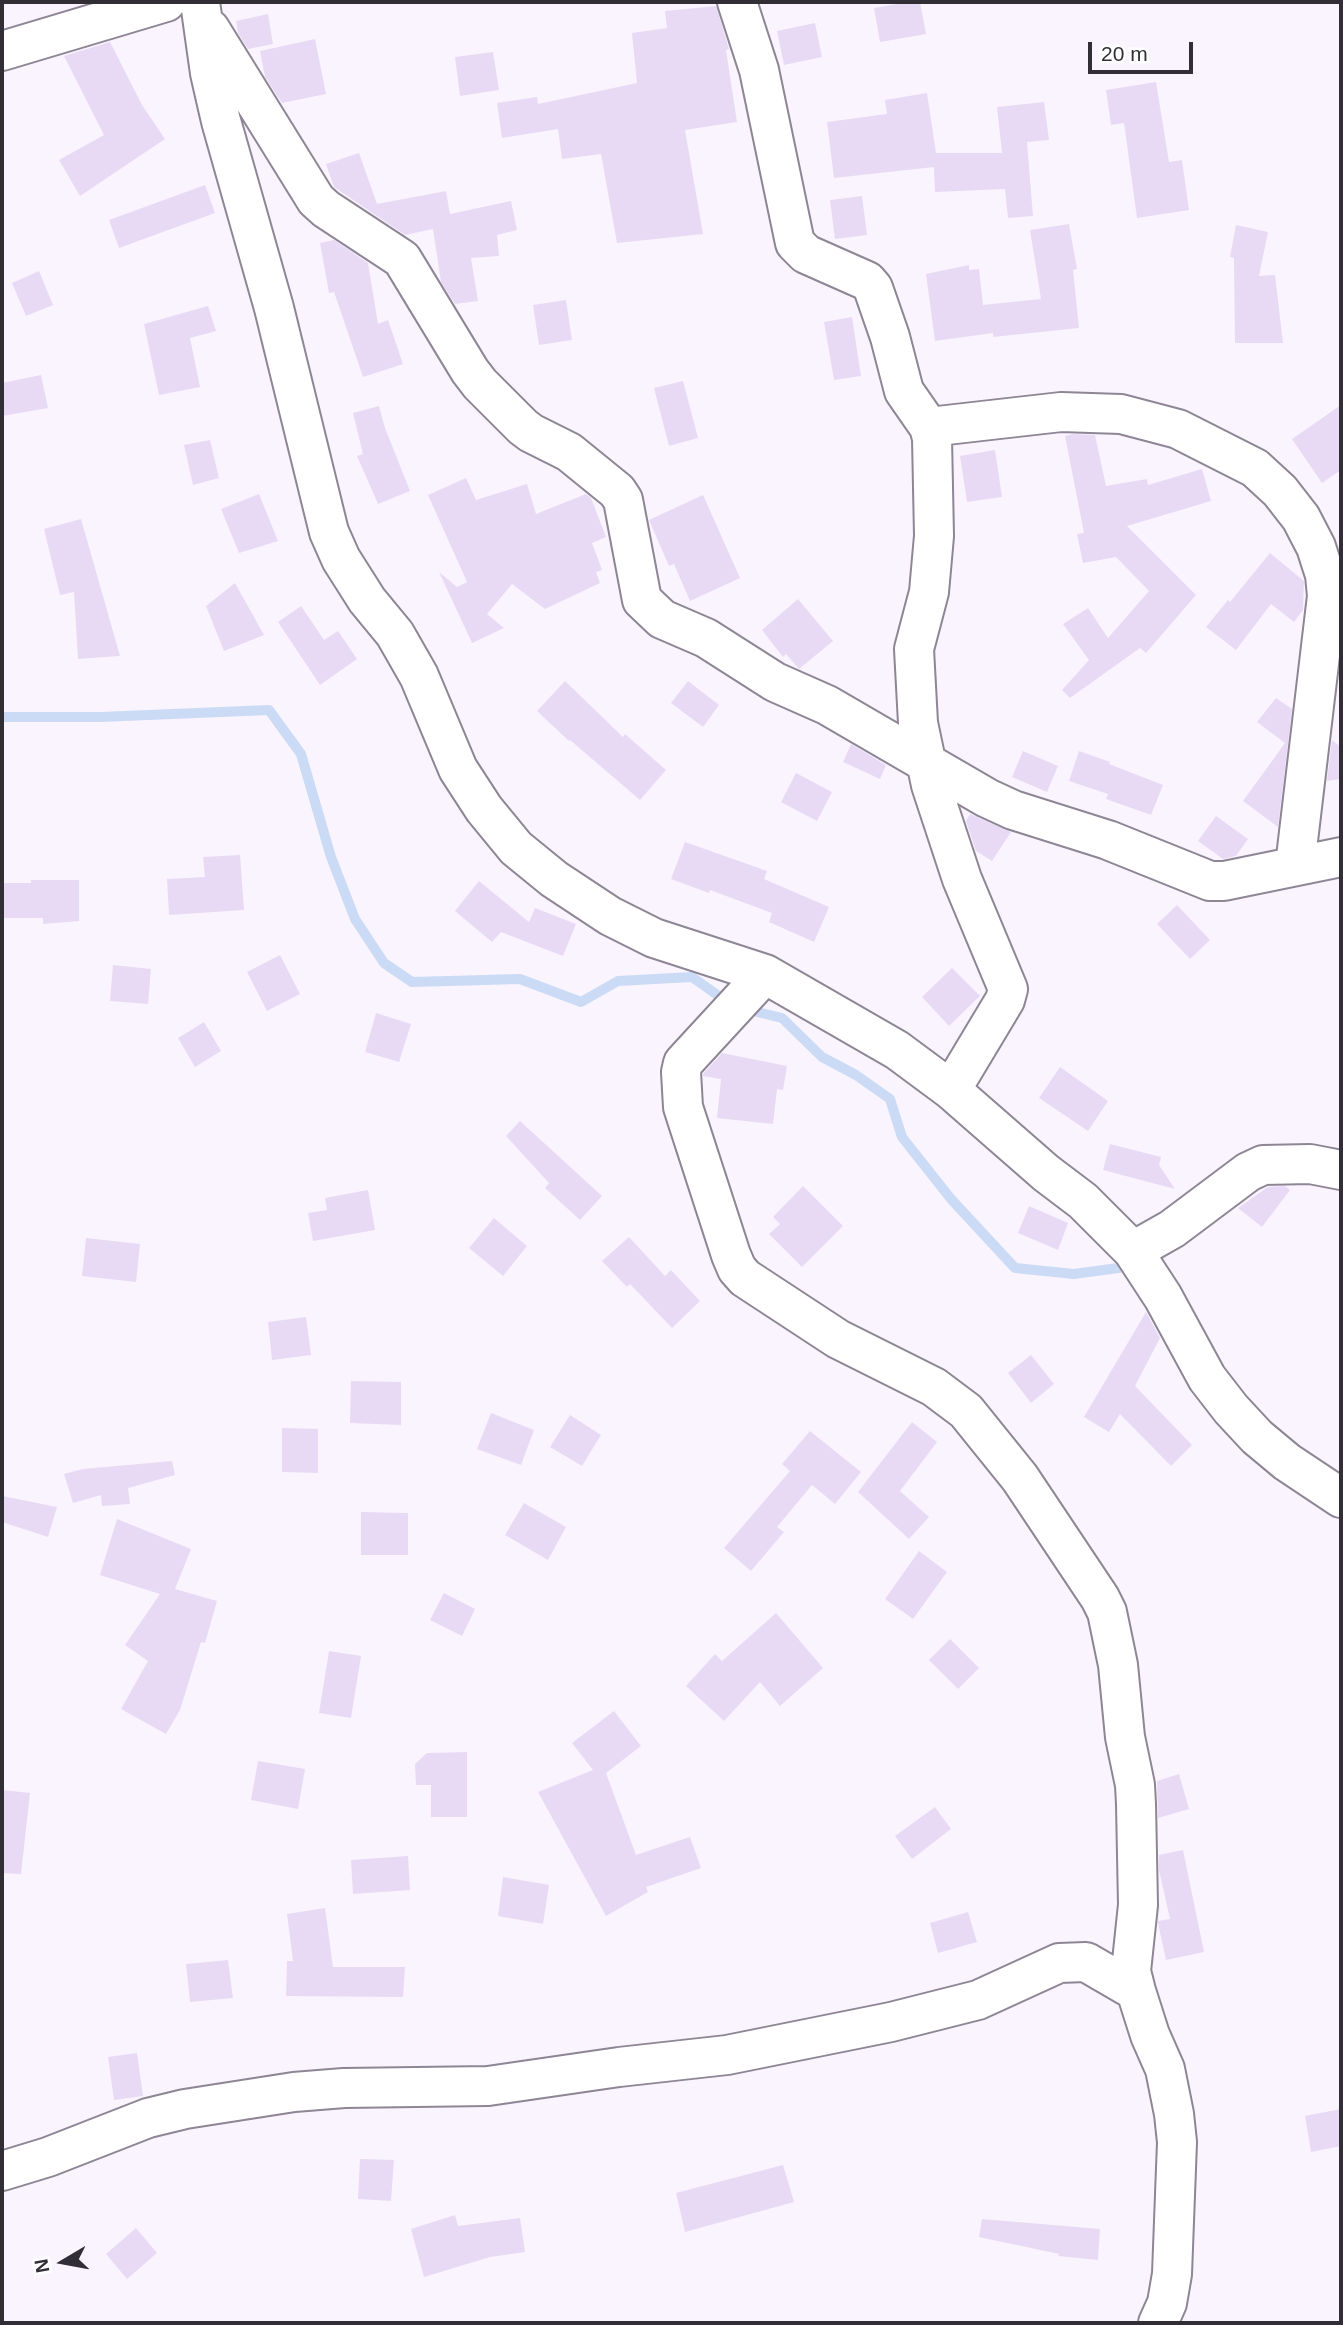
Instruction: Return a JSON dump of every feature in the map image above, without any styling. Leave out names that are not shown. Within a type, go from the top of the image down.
[{"type":"street","points":[[2,51],[166,2]]},
{"type":"street","points":[[737,2],[759,70],[795,243],[806,254],[867,281],[873,288],[890,337],[904,391],[929,427],[933,450],[934,536],[929,592],[914,649],[918,723],[931,785],[962,879],[1008,989],[1005,1000],[951,1090]]},
{"type":"street","points":[[201,8],[316,201],[402,259],[480,384],[523,427],[569,452],[617,491],[622,500],[642,600],[662,619],[706,638],[775,682],[827,705],[987,798],[1013,810],[1108,840],[1210,881],[1224,881],[1341,857]]},
{"type":"street","points":[[201,8],[210,72],[221,121],[274,308],[329,532],[341,559],[367,600],[395,634],[419,676],[458,769],[484,809],[516,848],[554,879],[610,916],[654,938],[765,975],[897,1051],[951,1090],[1083,1201],[1133,1251],[1163,1297],[1207,1378],[1231,1409],[1256,1437],[1341,1499]]},
{"type":"street","points":[[929,427],[1060,412],[1121,414],[1178,429],[1255,468],[1280,491],[1301,518],[1316,547],[1325,575],[1327,596],[1295,866]]},
{"type":"street","points":[[765,975],[683,1063],[681,1072],[683,1107],[731,1255],[746,1278],[780,1302],[838,1339],[934,1387],[966,1410],[1020,1478],[1107,1612],[1115,1648],[1125,1737],[1135,1784],[1138,1905],[1131,1971],[1150,2035],[1165,2069],[1177,2142],[1172,2274],[1167,2303],[1158,2323]]},
{"type":"street","points":[[1133,1251],[1172,1229],[1262,1165],[1310,1164],[1341,1170]]},
{"type":"street","points":[[2,2171],[48,2157],[148,2118],[185,2109],[294,2092],[488,2085],[727,2055],[891,2022],[978,2000],[1059,1963],[1086,1962],[1136,1991]]},
{"type":"building","points":[[920,2],[926,34],[880,42],[874,8]]},
{"type":"building","points":[[716,6],[729,49],[726,50],[737,122],[685,130],[703,234],[617,243],[601,154],[562,159],[558,129],[502,138],[497,103],[537,97],[538,104],[637,83],[632,33],[667,28],[665,11]]},
{"type":"building","points":[[268,14],[273,44],[248,49],[238,33],[236,21]]},
{"type":"building","points":[[815,23],[822,57],[784,65],[777,31]]},
{"type":"building","points":[[315,39],[326,94],[282,103],[265,77],[260,51]]},
{"type":"building","points":[[110,42],[142,105],[165,139],[80,196],[59,160],[104,135],[64,56]]},
{"type":"building","points":[[493,52],[499,90],[460,96],[455,57]]},
{"type":"building","points":[[1156,82],[1169,162],[1182,160],[1189,210],[1137,218],[1124,123],[1111,125],[1106,90]]},
{"type":"building","points":[[927,93],[936,153],[1002,153],[997,107],[1044,102],[1049,140],[1027,142],[1033,216],[1008,218],[1005,189],[935,192],[934,167],[834,178],[827,122],[887,114],[885,100]]},
{"type":"building","points":[[359,153],[377,204],[446,191],[450,214],[511,201],[517,230],[497,235],[499,256],[471,258],[478,301],[455,304],[441,282],[433,229],[405,235],[334,187],[326,164]]},
{"type":"building","points":[[205,185],[215,213],[119,248],[109,220]]},
{"type":"building","points":[[862,196],[867,235],[835,239],[830,200]]},
{"type":"building","points":[[1069,224],[1077,269],[1073,270],[1079,328],[993,337],[993,333],[935,341],[926,274],[969,265],[969,270],[979,269],[983,305],[1041,299],[1030,230]]},
{"type":"building","points":[[1236,225],[1268,232],[1259,276],[1275,275],[1283,343],[1235,343],[1234,258],[1230,257]]},
{"type":"building","points":[[334,240],[368,263],[378,324],[388,320],[403,364],[363,377],[334,292],[329,293],[320,243]]},
{"type":"building","points":[[39,271],[53,305],[26,316],[12,283]]},
{"type":"building","points":[[566,300],[572,340],[539,345],[533,305]]},
{"type":"building","points":[[208,306],[216,331],[190,338],[200,387],[159,395],[144,324]]},
{"type":"building","points":[[852,317],[861,376],[834,380],[824,322]]},
{"type":"building","points":[[41,375],[48,408],[2,416],[2,383]]},
{"type":"building","points":[[683,381],[698,438],[669,446],[654,388]]},
{"type":"building","points":[[1341,405],[1341,470],[1322,483],[1292,439]]},
{"type":"building","points":[[379,406],[410,491],[378,504],[357,456],[363,454],[353,413]]},
{"type":"building","points":[[1095,435],[1106,486],[1147,479],[1148,485],[1202,469],[1211,501],[1127,526],[1196,595],[1146,653],[1140,648],[1070,698],[1062,690],[1089,660],[1063,624],[1088,608],[1108,638],[1149,591],[1116,557],[1083,563],[1077,534],[1084,533],[1065,436]]},
{"type":"building","points":[[210,440],[219,478],[193,485],[184,445]]},
{"type":"building","points":[[995,450],[1002,497],[967,502],[960,456]]},
{"type":"building","points":[[466,478],[476,500],[527,484],[536,514],[586,494],[591,498],[606,537],[592,543],[602,570],[596,572],[600,583],[545,609],[512,584],[487,614],[504,628],[472,643],[439,572],[457,587],[467,582],[428,495]]},
{"type":"building","points":[[259,494],[278,541],[239,553],[221,509]]},
{"type":"building","points":[[703,495],[740,578],[690,601],[674,564],[669,566],[649,520]]},
{"type":"building","points":[[81,519],[120,656],[78,659],[74,592],[60,595],[44,529]]},
{"type":"building","points":[[1270,553],[1304,581],[1303,610],[1294,622],[1271,604],[1236,650],[1206,627]]},
{"type":"building","points":[[235,583],[264,635],[224,651],[206,606]]},
{"type":"building","points":[[798,599],[833,641],[799,669],[786,654],[783,657],[762,630]]},
{"type":"building","points":[[301,606],[324,640],[338,631],[357,659],[320,685],[278,622]]},
{"type":"building","points":[[565,681],[623,737],[625,734],[666,770],[640,800],[537,711]]},
{"type":"building","points":[[688,681],[719,705],[703,727],[671,703]]},
{"type":"building","points":[[1276,698],[1292,709],[1278,827],[1243,801],[1285,743],[1257,722]]},
{"type":"building","points":[[1332,740],[1341,747],[1341,779],[1327,781]]},
{"type":"building","points":[[851,744],[886,765],[880,779],[843,762]]},
{"type":"building","points":[[1023,751],[1058,766],[1047,792],[1012,777]]},
{"type":"building","points":[[1079,751],[1163,785],[1151,815],[1106,799],[1108,794],[1069,781]]},
{"type":"building","points":[[796,773],[832,792],[817,821],[781,802]]},
{"type":"building","points":[[970,814],[1011,832],[992,861],[976,851],[966,821]]},
{"type":"building","points":[[1216,816],[1248,839],[1236,856],[1223,859],[1198,841]]},
{"type":"building","points":[[685,842],[767,871],[764,879],[829,907],[814,942],[769,922],[772,913],[671,879]]},
{"type":"building","points":[[240,855],[244,910],[169,915],[167,879],[205,877],[203,857]]},
{"type":"building","points":[[31,880],[79,880],[79,921],[43,924],[43,918],[2,918],[2,883],[31,883]]},
{"type":"building","points":[[479,881],[529,922],[535,908],[576,924],[563,956],[501,932],[492,942],[455,911]]},
{"type":"building","points":[[1177,905],[1210,940],[1190,959],[1157,924]]},
{"type":"building","points":[[280,955],[300,994],[267,1011],[247,972]]},
{"type":"building","points":[[113,965],[151,969],[148,1004],[110,1001]]},
{"type":"building","points":[[952,968],[980,996],[949,1026],[922,997]]},
{"type":"building","points":[[376,1013],[411,1024],[399,1062],[365,1052]]},
{"type":"building","points":[[204,1022],[221,1051],[195,1067],[178,1038]]},
{"type":"building","points":[[722,1053],[787,1066],[783,1090],[777,1089],[773,1124],[717,1118],[721,1079],[703,1074]]},
{"type":"building","points":[[1060,1067],[1108,1101],[1088,1131],[1039,1098]]},
{"type":"building","points":[[520,1121],[602,1196],[580,1220],[545,1188],[549,1183],[506,1136]]},
{"type":"building","points":[[1110,1144],[1161,1157],[1159,1165],[1175,1189],[1103,1170]]},
{"type":"building","points":[[803,1186],[843,1226],[802,1267],[769,1234],[780,1224],[773,1217]]},
{"type":"building","points":[[1285,1186],[1290,1190],[1262,1227],[1238,1208],[1268,1187]]},
{"type":"building","points":[[368,1190],[375,1230],[313,1241],[308,1213],[327,1210],[325,1198]]},
{"type":"building","points":[[1029,1206],[1068,1223],[1058,1250],[1018,1233]]},
{"type":"building","points":[[494,1218],[527,1246],[503,1276],[469,1248]]},
{"type":"building","points":[[629,1237],[665,1276],[671,1270],[700,1301],[672,1328],[630,1284],[627,1287],[602,1261]]},
{"type":"building","points":[[86,1238],[140,1244],[136,1282],[82,1276]]},
{"type":"building","points":[[1146,1312],[1160,1338],[1135,1386],[1192,1445],[1171,1466],[1120,1414],[1109,1432],[1084,1417]]},
{"type":"building","points":[[306,1317],[311,1355],[272,1360],[268,1322]]},
{"type":"building","points":[[1031,1355],[1054,1384],[1031,1403],[1008,1373]]},
{"type":"building","points":[[351,1381],[401,1382],[401,1425],[350,1423]]},
{"type":"building","points":[[491,1413],[534,1430],[521,1465],[477,1449]]},
{"type":"building","points":[[570,1415],[601,1435],[582,1466],[550,1447]]},
{"type":"building","points":[[912,1422],[937,1442],[900,1491],[929,1517],[909,1539],[858,1492]]},
{"type":"building","points":[[282,1428],[318,1429],[318,1473],[282,1472]]},
{"type":"building","points":[[810,1431],[861,1472],[835,1504],[812,1485],[777,1527],[784,1532],[751,1571],[724,1548],[790,1471],[782,1464]]},
{"type":"building","points":[[172,1461],[175,1475],[128,1488],[130,1504],[102,1506],[101,1495],[73,1503],[64,1474],[83,1469]]},
{"type":"building","points":[[2,1496],[57,1507],[48,1537],[2,1522]]},
{"type":"building","points":[[524,1503],[566,1527],[548,1560],[505,1535]]},
{"type":"building","points":[[361,1512],[408,1513],[408,1555],[361,1555]]},
{"type":"building","points":[[117,1519],[191,1549],[175,1589],[217,1601],[205,1643],[201,1642],[180,1710],[166,1734],[121,1709],[148,1661],[125,1645],[160,1594],[100,1575]]},
{"type":"building","points":[[919,1551],[947,1572],[913,1619],[885,1599]]},
{"type":"building","points":[[444,1593],[475,1609],[462,1636],[430,1620]]},
{"type":"building","points":[[776,1613],[823,1668],[780,1706],[760,1682],[724,1721],[686,1686],[715,1654],[722,1661]]},
{"type":"building","points":[[950,1639],[979,1668],[958,1689],[929,1660]]},
{"type":"building","points":[[329,1651],[361,1656],[351,1718],[319,1713]]},
{"type":"building","points":[[614,1711],[641,1746],[606,1773],[636,1855],[690,1837],[701,1868],[646,1887],[648,1892],[606,1916],[538,1792],[593,1770],[572,1743]]},
{"type":"building","points":[[467,1752],[467,1817],[431,1817],[431,1785],[416,1785],[415,1764],[427,1753]]},
{"type":"building","points":[[258,1761],[305,1769],[298,1809],[251,1800]]},
{"type":"building","points":[[1179,1774],[1189,1809],[1158,1818],[1157,1781]]},
{"type":"building","points":[[2,1790],[30,1793],[21,1874],[2,1873]]},
{"type":"building","points":[[935,1807],[951,1829],[912,1859],[895,1836]]},
{"type":"building","points":[[1183,1850],[1204,1952],[1166,1960],[1158,1921],[1170,1919],[1159,1870],[1159,1855]]},
{"type":"building","points":[[408,1856],[410,1890],[353,1894],[351,1860]]},
{"type":"building","points":[[503,1877],[549,1885],[543,1924],[498,1916]]},
{"type":"building","points":[[325,1908],[333,1967],[405,1967],[403,1997],[286,1996],[287,1961],[293,1961],[287,1914]]},
{"type":"building","points":[[968,1912],[977,1942],[938,1953],[930,1923]]},
{"type":"building","points":[[228,1960],[233,1998],[190,2002],[186,1964]]},
{"type":"building","points":[[137,2053],[143,2096],[114,2100],[108,2057]]},
{"type":"building","points":[[1341,2109],[1341,2146],[1311,2152],[1305,2116]]},
{"type":"building","points":[[360,2159],[394,2160],[391,2201],[358,2199]]},
{"type":"building","points":[[783,2165],[794,2202],[685,2232],[676,2193]]},
{"type":"building","points":[[455,2215],[458,2226],[520,2218],[525,2252],[490,2257],[424,2277],[411,2229]]},
{"type":"building","points":[[982,2219],[1100,2229],[1098,2260],[1058,2256],[1059,2254],[979,2237]]},
{"type":"building","points":[[136,2228],[157,2253],[127,2279],[106,2254]]},
{"type":"waterway","points":[[2,717],[100,717],[269,710],[301,754],[331,857],[355,919],[384,963],[412,982],[520,979],[581,1002],[618,981],[692,977],[730,1004]]},
{"type":"waterway","points":[[745,1009],[782,1018],[822,1057],[856,1075],[890,1099],[902,1137],[951,1199],[1015,1268],[1074,1274],[1133,1266]]}]
